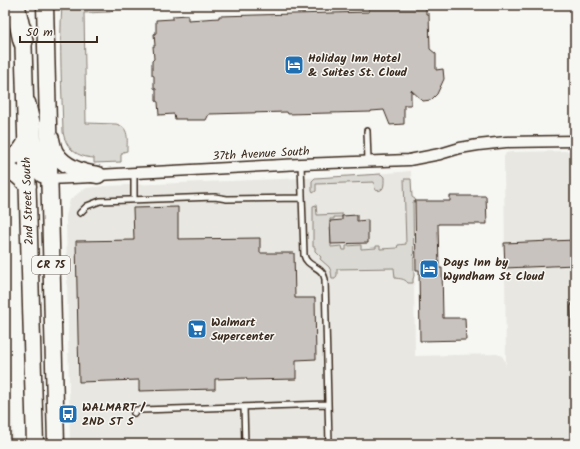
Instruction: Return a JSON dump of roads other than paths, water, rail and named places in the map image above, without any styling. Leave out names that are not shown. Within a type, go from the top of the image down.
[{"type":"highway","points":[[15,5],[24,41]]},
{"type":"main road","name":"2nd Street South","points":[[22,5],[35,444]]},
{"type":"main road","name":"2nd Street South","points":[[45,5],[56,444]]},
{"type":"main road","points":[[48,131],[56,153],[61,159],[80,171],[98,176]]},
{"type":"main road","points":[[5,161],[18,155],[26,142]]},
{"type":"main road","points":[[5,169],[13,172],[28,186]]},
{"type":"main road","points":[[23,444],[33,394]]},
{"type":"street","points":[[25,87],[31,104],[35,124],[38,174],[49,180]]},
{"type":"street","name":"37th Avenue South","points":[[49,180],[301,164],[415,159],[484,144],[506,142],[575,141]]},
{"type":"lane","points":[[367,131],[368,161]]},
{"type":"lane","points":[[301,164],[305,258],[308,262],[323,272],[326,279],[329,444]]},
{"type":"lane","points":[[134,174],[134,200]]},
{"type":"lane","points":[[80,213],[87,206],[100,201],[215,197],[227,200],[302,198]]},
{"type":"lane","points":[[575,305],[575,331]]},
{"type":"lane","points":[[134,413],[136,410],[328,404]]},
{"type":"lane","points":[[244,406],[245,444]]},
{"type":"place","name":"Holiday Inn Hotel & Suites St. Cloud","points":[[294,65]]},
{"type":"place","name":"Days Inn by Wyndham St Cloud","points":[[429,269]]},
{"type":"place","name":"Walmart Supercenter","points":[[197,329]]},
{"type":"place","name":"WALMART / 2ND ST S","points":[[68,414]]}]
